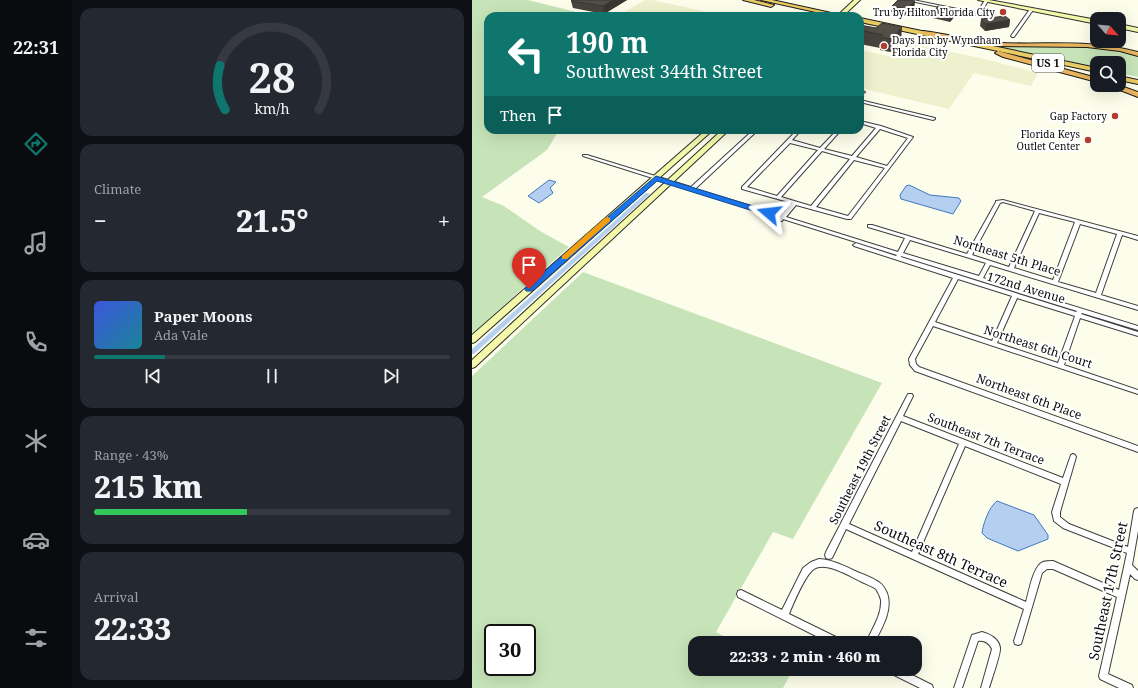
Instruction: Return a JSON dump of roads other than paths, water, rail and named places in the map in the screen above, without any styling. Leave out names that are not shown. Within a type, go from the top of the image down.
[{"type":"highway","points":[[746,0],[803,12]]},
{"type":"highway","points":[[764,0],[822,12]]},
{"type":"highway","name":"US 1","points":[[864,21],[1090,69]]},
{"type":"highway","name":"US 1","points":[[864,25],[1090,72]]},
{"type":"highway","points":[[923,33],[999,45],[1091,44],[1117,48],[1138,54]]},
{"type":"highway","points":[[998,53],[1090,78]]},
{"type":"highway","points":[[1126,75],[1138,78]]},
{"type":"highway","points":[[1126,79],[1138,82]]},
{"type":"highway","points":[[1126,91],[1138,95]]},
{"type":"main road","points":[[985,2],[1090,21]]},
{"type":"main road","points":[[847,12],[859,3]]},
{"type":"main road","points":[[851,12],[859,3]]},
{"type":"main road","points":[[1126,27],[1138,30]]},
{"type":"main road","points":[[472,340],[706,134]]},
{"type":"main road","points":[[472,365],[722,134]]},
{"type":"street","points":[[908,0],[978,14],[985,2]]},
{"type":"street","points":[[928,4],[932,0]]},
{"type":"street","points":[[1013,36],[1031,10]]},
{"type":"street","points":[[864,102],[933,119]]},
{"type":"street","points":[[795,134],[744,188],[849,218],[911,137],[864,123]]},
{"type":"street","points":[[812,208],[879,127]]},
{"type":"street","points":[[692,189],[752,134]]},
{"type":"street","points":[[778,198],[835,134]]},
{"type":"street","points":[[789,141],[887,168]]},
{"type":"street","points":[[585,156],[908,259]]},
{"type":"street","points":[[668,183],[674,188],[781,219]]},
{"type":"street","points":[[969,256],[998,202],[1003,201],[1138,238]]},
{"type":"street","points":[[781,219],[795,203]]},
{"type":"street","points":[[1011,268],[1038,210]]},
{"type":"street","points":[[1055,282],[1078,222]]},
{"type":"street","name":"Northeast 5th Place","points":[[870,226],[1138,308]]},
{"type":"street","points":[[1098,295],[1120,233]]},
{"type":"street","points":[[898,256],[908,238]]},
{"type":"street","name":"172nd Avenue","points":[[908,259],[956,277],[1015,296],[1138,328]]},
{"type":"street","name":"172nd Avenue","points":[[908,259],[980,279],[1138,334]]},
{"type":"street","points":[[980,279],[989,262]]},
{"type":"street","points":[[931,323],[956,277]]},
{"type":"street","points":[[994,344],[1015,296]]},
{"type":"street","points":[[1060,366],[1079,313]]},
{"type":"street","name":"Northeast 6th Court","points":[[931,323],[1138,392]]},
{"type":"street","name":"Northeast 6th Place","points":[[931,323],[912,359],[913,365],[917,368],[1138,449]]},
{"type":"street","name":"Southeast 19th Street","points":[[829,555],[910,396]]},
{"type":"street","name":"Southeast 7th Terrace","points":[[900,418],[1065,482]]},
{"type":"street","points":[[914,556],[963,442]]},
{"type":"street","points":[[1072,457],[1056,513],[1057,519],[1066,526],[1130,551]]},
{"type":"street","name":"Southeast 17th Street","points":[[1129,688],[1103,676],[1128,566],[1138,511]]},
{"type":"street","name":"Southeast 8th Terrace","points":[[844,525],[1028,607]]},
{"type":"street","points":[[784,615],[806,571],[818,563],[830,564],[878,586],[883,591],[885,596],[885,608],[873,636]]},
{"type":"street","points":[[1018,641],[1039,571],[1045,565],[1053,566],[1121,595]]},
{"type":"street","points":[[1128,566],[1138,576]]},
{"type":"street","points":[[1125,580],[1133,578],[1138,580]]},
{"type":"street","points":[[741,594],[825,636]]},
{"type":"street","points":[[958,688],[975,638],[979,636],[992,640],[996,649],[985,688]]},
{"type":"street","points":[[905,676],[929,688]]},
{"type":"water","points":[[549,180],[556,182],[550,188],[553,193],[539,203],[528,196]]},
{"type":"water","points":[[909,185],[930,195],[959,198],[961,201],[953,214],[901,199],[900,195],[906,186]]},
{"type":"water","points":[[997,501],[1034,515],[1048,535],[1048,539],[1018,551],[987,538],[982,533],[984,525],[989,511]]},
{"type":"waterway","points":[[472,352],[648,194]]},
{"type":"place","name":"Tru by Hilton Florida City","points":[[1003,12]]},
{"type":"place","name":"Days Inn by Wyndham Florida City","points":[[884,46]]},
{"type":"place","name":"Gap Factory","points":[[1115,116]]},
{"type":"place","name":"Florida Keys Outlet Center","points":[[1088,140]]}]
